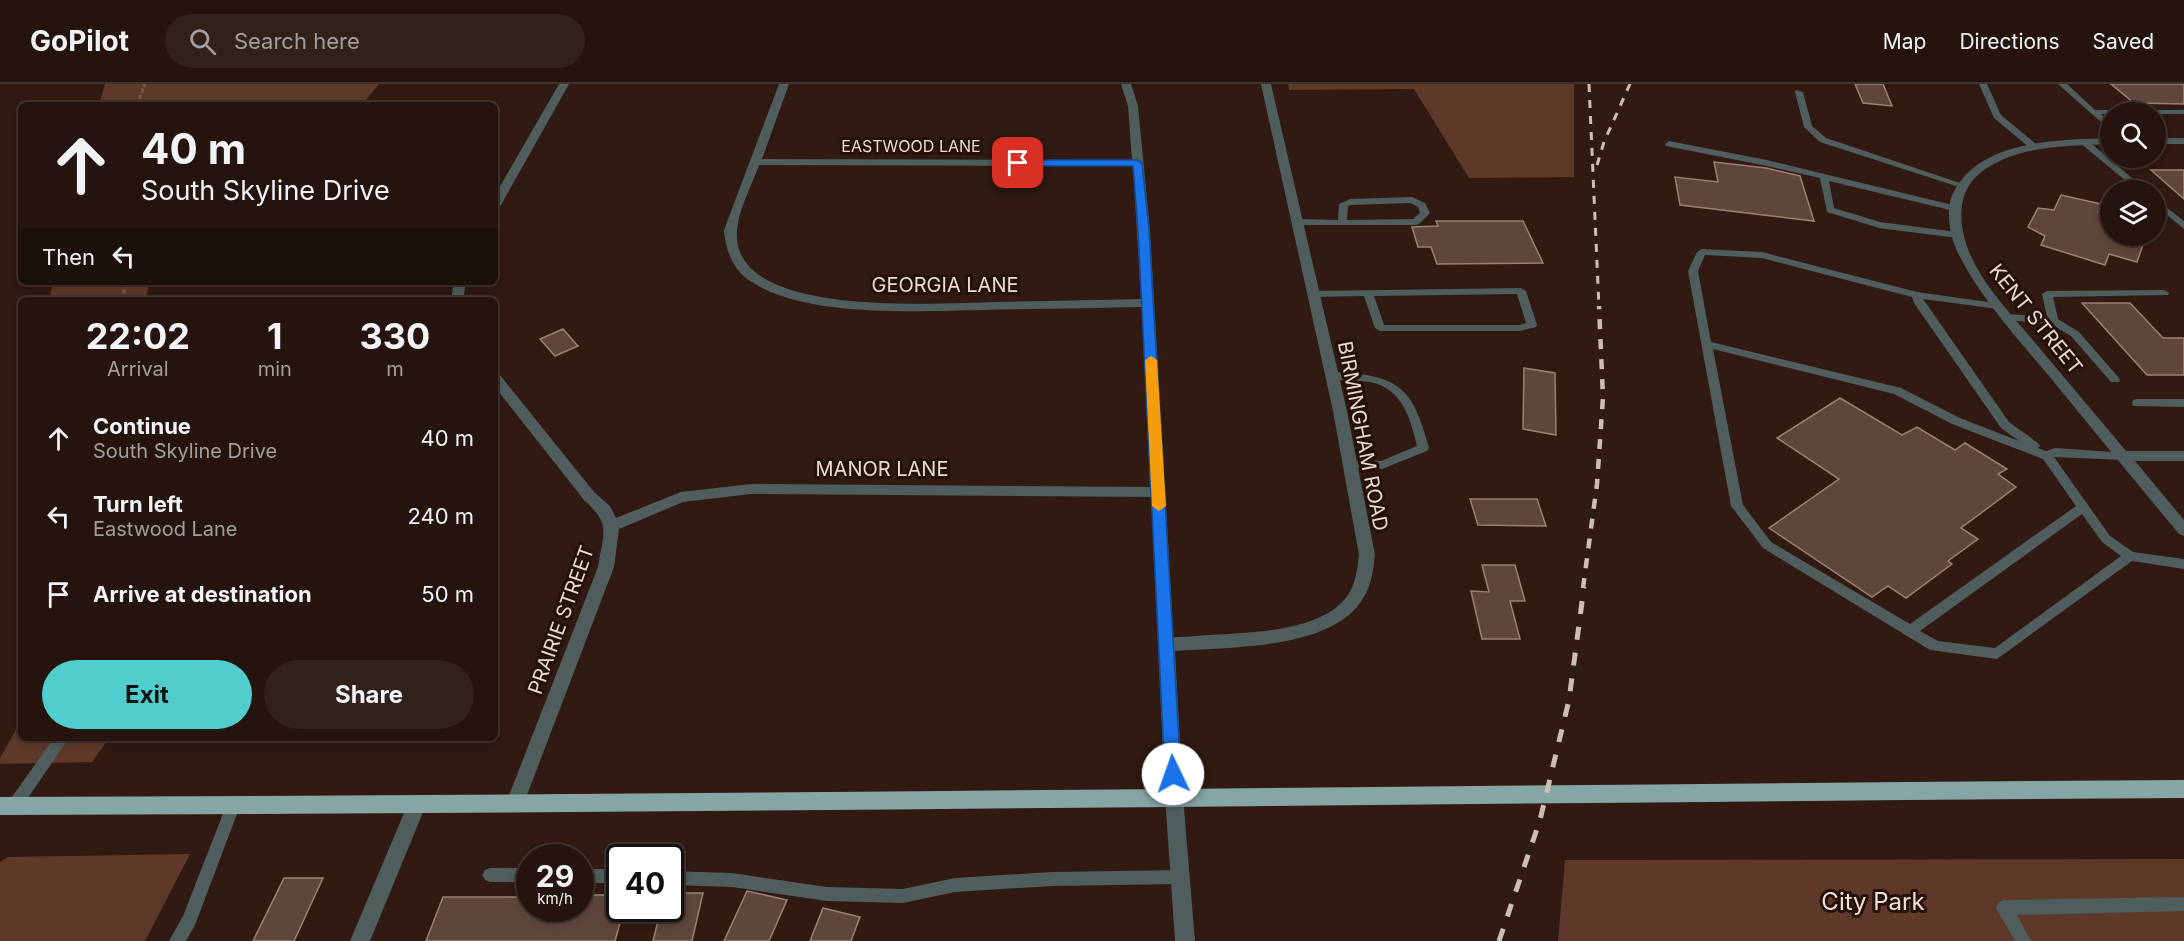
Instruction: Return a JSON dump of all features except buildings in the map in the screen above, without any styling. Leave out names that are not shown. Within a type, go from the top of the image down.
[{"type":"highway","points":[[7,806],[417,805],[1174,796],[2184,789]]},
{"type":"street","points":[[498,200],[564,84]]},
{"type":"street","points":[[756,162],[784,84]]},
{"type":"street","points":[[1126,84],[1133,106],[1148,303],[1174,796],[1185,941]]},
{"type":"street","name":"BIRMINGHAM ROAD","points":[[1166,645],[1302,632],[1329,622],[1344,611],[1359,593],[1366,576],[1367,555],[1350,464],[1266,84]]},
{"type":"street","name":"KENT STREET","points":[[2100,141],[2033,146],[1994,159],[1970,175],[1962,185],[1954,208],[1957,235],[1964,256],[1975,277],[2184,530]]},
{"type":"street","points":[[2166,141],[2184,141]]},
{"type":"street","name":"EASTWOOD LANE","points":[[756,162],[1137,163]]},
{"type":"street","name":"GEORGIA LANE","points":[[756,162],[730,237],[733,251],[748,273],[759,282],[787,291],[848,304],[882,307],[1148,303]]},
{"type":"street","name":"PRAIRIE STREET","points":[[498,382],[589,496],[605,510],[612,526],[604,574],[515,803]]},
{"type":"street","points":[[2123,456],[2184,456]]},
{"type":"street","name":"MANOR LANE","points":[[612,526],[681,497],[750,489],[1158,492]]},
{"type":"street","points":[[360,941],[417,805]]},
{"type":"lane","points":[[1983,84],[1997,116],[2033,146]]},
{"type":"lane","points":[[2062,84],[2100,118]]},
{"type":"lane","points":[[1799,92],[1808,128],[1823,140],[1962,185]]},
{"type":"lane","points":[[2093,112],[2184,112]]},
{"type":"lane","points":[[2084,141],[2130,180]]},
{"type":"lane","points":[[1669,144],[1824,176],[1954,208]]},
{"type":"lane","points":[[1824,176],[1830,210],[1879,225],[1957,235]]},
{"type":"lane","points":[[1297,222],[1416,222],[1425,213],[1422,205],[1412,200],[1350,202],[1344,204],[1342,221]]},
{"type":"lane","points":[[2166,211],[2184,226]]},
{"type":"lane","points":[[1998,306],[1917,295],[1762,255],[1702,252],[1693,271],[1737,506],[1767,545],[1910,631],[1935,645],[1997,654],[2130,556]]},
{"type":"lane","points":[[1313,294],[1521,291],[1532,324],[1520,328],[1380,328],[1368,294]]},
{"type":"lane","points":[[2053,321],[2047,294],[2164,293]]},
{"type":"lane","points":[[1917,295],[1918,301],[2005,425],[2047,456],[2106,539],[2130,556],[2184,564]]},
{"type":"lane","points":[[2008,316],[2053,321],[2075,334],[2115,380]]},
{"type":"lane","points":[[1707,344],[1898,391],[1956,421],[2047,456],[2055,452],[2123,456]]},
{"type":"lane","points":[[1332,376],[1371,377],[1391,384],[1406,399],[1419,429],[1423,448],[1382,465],[1350,464]]},
{"type":"lane","points":[[2137,403],[2184,403]]},
{"type":"lane","points":[[1910,631],[2083,507]]},
{"type":"lane","points":[[7,806],[60,741]]},
{"type":"lane","points":[[177,941],[189,921],[233,806]]},
{"type":"lane","points":[[490,875],[516,875]]},
{"type":"lane","points":[[684,878],[732,880],[827,894],[903,896],[955,885],[1052,879],[1181,877]]},
{"type":"lane","points":[[2023,940],[2004,908],[2184,903]]},
{"type":"path","points":[[138,102],[145,84]]},
{"type":"green space","points":[[105,84],[379,84],[364,102],[100,102]]},
{"type":"green space","points":[[1288,84],[1574,84],[1574,177],[1469,178],[1414,89],[1289,90]]},
{"type":"green space","points":[[52,285],[148,285],[146,297],[50,297]]},
{"type":"green space","points":[[18,726],[18,741],[107,741],[92,762],[0,764],[0,758]]},
{"type":"green space","points":[[190,854],[145,941],[0,941],[0,862],[8,857]]},
{"type":"green space","name":"City Park","points":[[2184,859],[2184,941],[1558,941],[1565,860]]},
{"type":"railway","points":[[1589,84],[1599,308]]},
{"type":"railway","points":[[1597,165],[1604,142],[1630,84]]},
{"type":"railway","points":[[1583,588],[1597,484],[1603,397],[1599,306]]},
{"type":"railway","points":[[1499,941],[1540,820],[1569,700],[1584,587]]},
{"type":"slow traffic","points":[[1151,360],[1159,506]]},
{"type":"route","points":[[1018,163],[1137,163],[1144,230],[1173,774]]}]
